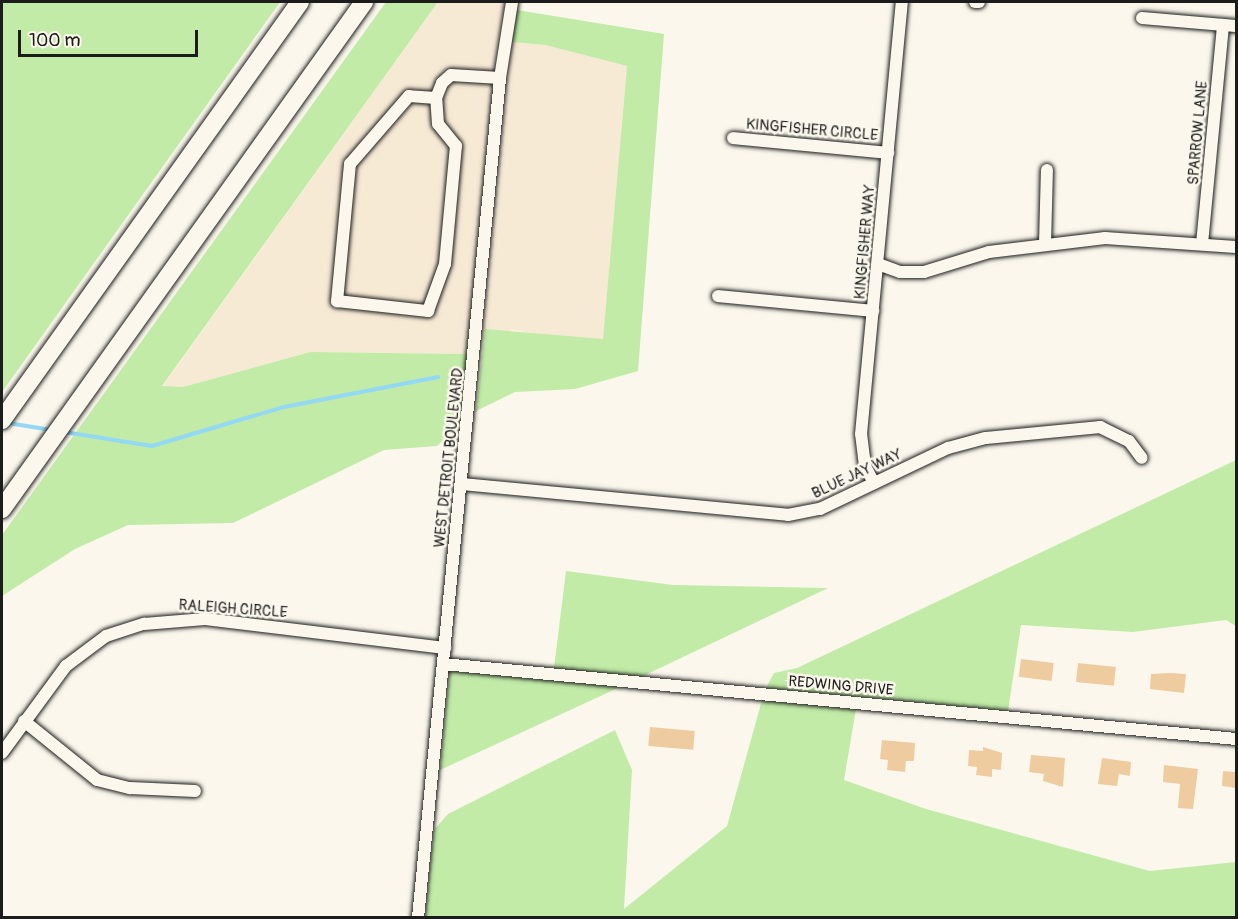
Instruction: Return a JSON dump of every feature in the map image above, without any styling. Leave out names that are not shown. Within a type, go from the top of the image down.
[{"type":"highway","points":[[2,420],[300,2]]},
{"type":"highway","points":[[2,509],[364,2]]},
{"type":"street","name":"WEST DETROIT BOULEVARD","points":[[418,918],[500,78],[512,2]]},
{"type":"street","name":"KINGFISHER WAY","points":[[873,483],[865,466],[861,434],[902,2]]},
{"type":"street","points":[[1142,18],[1236,26]]},
{"type":"street","name":"SPARROW LANE","points":[[1202,244],[1223,25]]},
{"type":"street","points":[[436,98],[409,96],[350,164],[338,302],[428,311],[445,264],[456,146],[438,124],[436,98],[442,83],[451,75],[500,78]]},
{"type":"street","name":"KINGFISHER CIRCLE","points":[[733,138],[888,153]]},
{"type":"street","points":[[1045,244],[1047,170]]},
{"type":"street","points":[[878,264],[900,272],[924,272],[988,252],[1045,244],[1117,238],[1236,247]]},
{"type":"street","points":[[718,296],[873,311]]},
{"type":"street","name":"BLUE JAY WAY","points":[[462,484],[788,515],[820,509],[873,483],[973,440],[1089,426],[1120,435],[1142,458]]},
{"type":"street","name":"RALEIGH CIRCLE","points":[[2,753],[58,675],[85,649],[106,636],[154,622],[205,619],[445,648]]},
{"type":"street","name":"REDWING DRIVE","points":[[443,664],[1236,739]]},
{"type":"street","points":[[24,721],[97,780],[121,787],[195,791]]},
{"type":"shaded area","points":[[438,2],[505,2],[495,58],[467,354],[310,352],[183,387],[162,387]]},
{"type":"shaded area","points":[[512,42],[545,45],[627,66],[603,340],[551,337],[515,330],[484,336],[481,354]]},
{"type":"green space","points":[[2,2],[280,2],[2,392]]},
{"type":"green space","points":[[386,2],[438,2],[162,386],[183,387],[310,352],[467,354],[461,424],[437,446],[384,450],[233,523],[128,525],[75,549],[2,596],[2,535]]},
{"type":"green space","points":[[517,10],[664,34],[638,371],[575,389],[515,392],[476,411],[485,329],[603,339],[627,66],[545,45],[512,42]]},
{"type":"green space","points":[[1236,460],[1236,626],[1226,620],[1133,632],[1021,625],[1008,711],[766,688],[774,673],[797,668]]},
{"type":"green space","points":[[566,571],[673,585],[828,588],[641,677],[554,668]]},
{"type":"green space","points":[[450,671],[620,687],[440,770]]},
{"type":"green space","points":[[762,700],[856,709],[844,780],[926,809],[1150,871],[1236,862],[1236,917],[425,918],[434,830],[448,814],[615,730],[632,770],[624,909],[727,826]]},
{"type":"building","points":[[1021,659],[1054,663],[1052,681],[1019,677]]},
{"type":"building","points":[[1078,663],[1116,667],[1114,686],[1076,682]]},
{"type":"building","points":[[1151,674],[1186,674],[1184,693],[1150,689]]},
{"type":"building","points":[[650,727],[695,731],[693,750],[648,746]]},
{"type":"building","points":[[882,740],[915,743],[914,761],[906,761],[905,772],[887,770],[888,760],[880,759]]},
{"type":"building","points":[[983,747],[1002,753],[1001,770],[992,769],[992,777],[976,775],[977,767],[968,766],[969,750],[983,751]]},
{"type":"building","points":[[1031,755],[1065,758],[1063,787],[1043,781],[1044,774],[1029,772]]},
{"type":"building","points":[[1102,758],[1131,762],[1130,776],[1119,774],[1117,786],[1098,784]]},
{"type":"building","points":[[1164,765],[1198,769],[1193,809],[1178,808],[1180,784],[1163,782]]},
{"type":"building","points":[[1223,771],[1236,772],[1236,788],[1222,786]]},
{"type":"waterway","points":[[64,432],[152,446],[284,407],[438,377]]},
{"type":"waterway","points":[[8,423],[51,430]]}]
